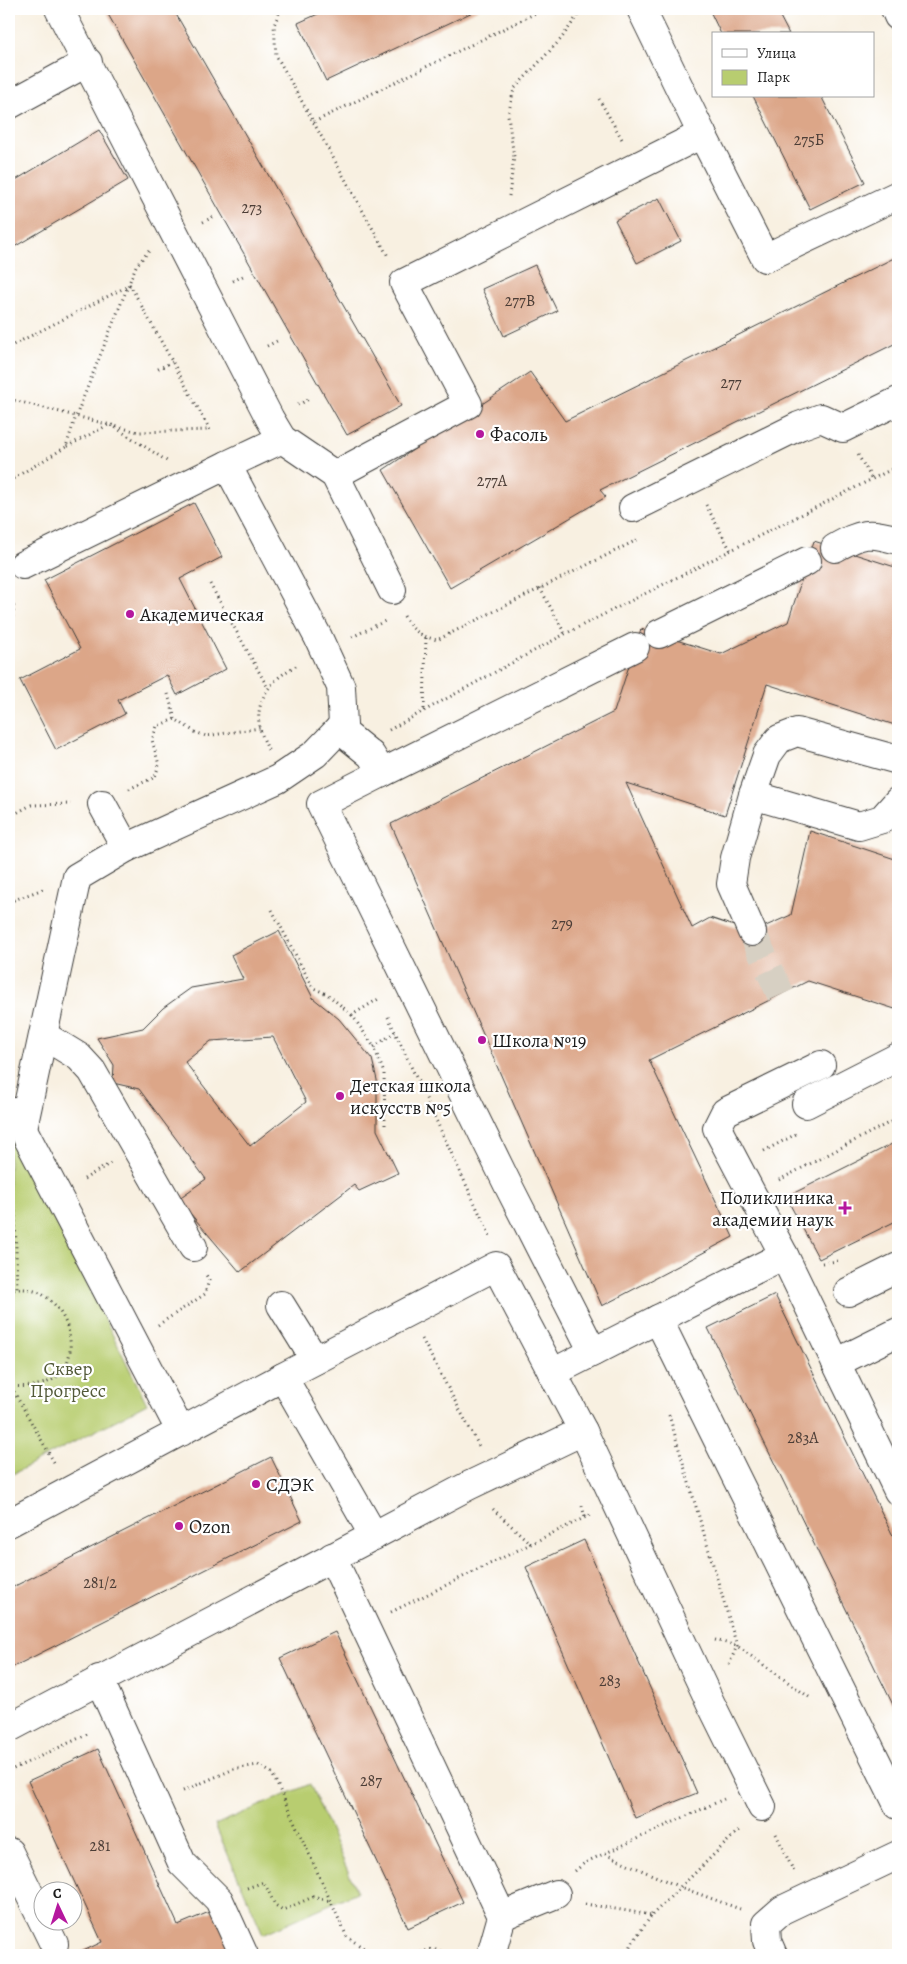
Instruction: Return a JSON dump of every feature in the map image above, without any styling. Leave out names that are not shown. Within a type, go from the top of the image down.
[{"type":"street","points":[[58,9],[88,62],[108,106],[282,438],[335,475],[397,601]]},
{"type":"street","points":[[642,9],[702,134],[765,258],[898,195]]},
{"type":"street","points":[[895,9],[898,16]]},
{"type":"street","points":[[9,105],[88,62]]},
{"type":"street","points":[[335,475],[468,404],[404,284],[638,168],[702,134]]},
{"type":"street","points":[[633,508],[799,426],[821,418],[844,428],[898,401]]},
{"type":"street","points":[[22,566],[282,438]]},
{"type":"street","points":[[23,1128],[77,877],[126,848],[278,780],[315,754],[343,725],[341,687],[325,651],[227,465]]},
{"type":"street","points":[[835,548],[859,535],[873,533],[898,540]]},
{"type":"street","points":[[658,634],[808,561]]},
{"type":"street","points":[[593,1352],[508,1185],[321,804],[635,647]]},
{"type":"street","points":[[339,729],[371,755],[382,773]]},
{"type":"street","points":[[752,932],[731,884],[735,858],[753,795],[767,754],[779,739],[797,732],[898,760]]},
{"type":"street","points":[[753,795],[859,826],[882,819],[898,801]]},
{"type":"street","points":[[102,804],[126,848]]},
{"type":"street","points":[[43,1035],[79,1057],[92,1071],[193,1247]]},
{"type":"street","points":[[806,1104],[898,1057]]},
{"type":"street","points":[[821,1065],[725,1112],[717,1128],[784,1255],[898,1491]]},
{"type":"street","points":[[9,1104],[181,1432]]},
{"type":"street","points":[[552,1373],[784,1255]]},
{"type":"street","points":[[9,1523],[69,1489],[496,1266],[583,1431],[680,1639],[757,1796]]},
{"type":"street","points":[[848,1292],[898,1267]]},
{"type":"street","points":[[281,1305],[315,1360]]},
{"type":"street","points":[[658,1319],[898,1805]]},
{"type":"street","points":[[836,1363],[898,1332]]},
{"type":"street","points":[[283,1377],[374,1536]]},
{"type":"street","points":[[9,1728],[468,1486],[583,1431]]},
{"type":"street","points":[[332,1557],[502,1916],[491,1955]]},
{"type":"street","points":[[99,1679],[182,1863],[219,1900],[244,1955]]},
{"type":"street","points":[[9,1852],[54,1944]]},
{"type":"street","points":[[773,1955],[767,1942],[766,1924],[782,1910],[898,1856]]},
{"type":"street","points":[[502,1916],[556,1894]]},
{"type":"path","points":[[281,9],[274,25],[276,55],[381,245]]},
{"type":"path","points":[[314,122],[544,9]]},
{"type":"path","points":[[503,234],[514,157],[508,115],[514,89],[560,38],[582,9]]},
{"type":"path","points":[[599,99],[638,168]]},
{"type":"path","points":[[66,447],[76,416],[136,266]]},
{"type":"path","points":[[9,347],[130,285]]},
{"type":"path","points":[[9,399],[138,432],[210,430],[130,285]]},
{"type":"path","points":[[158,369],[172,362]]},
{"type":"path","points":[[9,480],[110,424]]},
{"type":"path","points":[[110,424],[198,479]]},
{"type":"path","points":[[404,720],[565,634],[731,552],[898,466]]},
{"type":"path","points":[[706,504],[731,552]]},
{"type":"path","points":[[270,754],[259,723],[264,692],[287,670],[325,651],[397,601],[409,626],[426,637],[437,640],[622,548]]},
{"type":"path","points":[[210,584],[268,688]]},
{"type":"path","points":[[540,588],[565,634]]},
{"type":"path","points":[[9,597],[14,607],[12,622],[9,625]]},
{"type":"path","points":[[424,709],[426,637]]},
{"type":"path","points":[[168,694],[175,719],[195,732],[206,736],[260,728]]},
{"type":"path","points":[[135,786],[155,776],[159,765],[152,740],[157,726],[175,719]]},
{"type":"path","points":[[9,817],[31,805],[102,804]]},
{"type":"path","points":[[272,910],[313,988],[327,994],[352,1015],[374,1047],[384,1073],[386,1125]]},
{"type":"path","points":[[352,1015],[380,998]]},
{"type":"path","points":[[374,1047],[395,1032]]},
{"type":"path","points":[[777,1181],[898,1118]]},
{"type":"path","points":[[783,1140],[799,1132]]},
{"type":"path","points":[[81,1181],[136,1148]]},
{"type":"path","points":[[9,1198],[16,1208],[17,1289]]},
{"type":"path","points":[[135,1342],[205,1294],[209,1280],[193,1247]]},
{"type":"path","points":[[9,1291],[25,1288],[43,1295],[60,1309],[68,1324],[71,1346],[67,1362],[59,1374],[44,1384],[10,1385],[69,1489]]},
{"type":"path","points":[[408,1312],[493,1474]]},
{"type":"path","points":[[9,1394],[18,1400]]},
{"type":"path","points":[[668,1411],[737,1646],[711,1704]]},
{"type":"path","points":[[468,1486],[531,1544]]},
{"type":"path","points":[[364,1626],[616,1502]]},
{"type":"path","points":[[680,1639],[693,1634],[737,1646],[816,1702]]},
{"type":"path","points":[[9,1771],[89,1734]]},
{"type":"path","points":[[200,1784],[234,1769],[258,1766],[272,1773],[347,1937],[374,1955]]},
{"type":"path","points":[[652,1915],[577,1902],[556,1894],[569,1875],[586,1862],[757,1796]]},
{"type":"path","points":[[628,1955],[632,1943],[652,1915],[680,1887],[757,1796]]},
{"type":"path","points":[[757,1796],[807,1899]]},
{"type":"path","points":[[605,1854],[680,1887],[771,1920]]},
{"type":"path","points":[[250,1887],[264,1882],[275,1905],[283,1910],[313,1897],[330,1901]]},
{"type":"path","points":[[411,1955],[433,1949],[455,1955]]},
{"type":"green space","name":"Сквер Прогресс","points":[[9,1126],[147,1404],[9,1476]]},
{"type":"green space","points":[[310,1784],[357,1892],[263,1934],[215,1825]]},
{"type":"building","points":[[105,9],[173,9],[401,406],[347,435]]},
{"type":"building","points":[[329,9],[479,9],[326,81],[298,23]]},
{"type":"building","points":[[709,9],[776,9],[788,32],[720,32]]},
{"type":"building","points":[[754,98],[822,98],[865,182],[810,209]]},
{"type":"building","points":[[99,130],[128,180],[9,250],[9,184]]},
{"type":"building","points":[[659,198],[681,241],[637,263],[615,220]]},
{"type":"building","points":[[898,256],[898,342],[600,490],[606,497],[450,588],[383,470],[530,372],[565,421]]},
{"type":"building","points":[[535,265],[557,311],[504,336],[482,289]]},
{"type":"building","name":"Академическая","points":[[194,503],[222,557],[180,579],[226,669],[177,695],[167,675],[118,700],[125,714],[56,750],[20,680],[80,649],[44,580]]},
{"type":"building","points":[[814,541],[898,568],[898,726],[767,684],[725,815],[626,783],[692,928],[710,918],[752,932],[791,915],[810,831],[898,860],[898,1010],[808,981],[649,1060],[733,1237],[602,1306],[391,824],[614,712],[641,629],[721,654],[788,622]]},
{"type":"building","name":"Детская школа искусств №5","points":[[279,931],[313,998],[339,1019],[372,1059],[377,1080],[377,1130],[398,1173],[359,1191],[354,1185],[240,1272],[178,1199],[206,1179],[139,1089],[113,1083],[114,1065],[97,1038],[143,1028],[163,1008],[191,988],[243,979],[231,955]],"holes":[[[273,1037],[306,1102],[250,1146],[185,1062],[211,1041]]]},
{"type":"building","name":"Поликлиника академии наук","points":[[898,1141],[898,1220],[819,1259],[786,1197]]},
{"type":"building","points":[[775,1295],[898,1546],[898,1715],[708,1328]]},
{"type":"building","points":[[271,1457],[302,1521],[9,1669],[9,1589]]},
{"type":"building","points":[[584,1540],[697,1793],[635,1818],[526,1567]]},
{"type":"building","points":[[335,1632],[463,1902],[408,1928],[280,1658]]},
{"type":"building","points":[[98,1749],[178,1925],[214,1910],[235,1955],[75,1955],[102,1942],[82,1898],[82,1882],[74,1882],[28,1781]]},
{"type":"tunnel","points":[[752,932],[781,995]]},
{"type":"place","name":"Фасоль","points":[[480,434]]},
{"type":"place","name":"Академическая","points":[[130,614]]},
{"type":"place","name":"Школа №19","points":[[482,1040]]},
{"type":"place","name":"Детская школа искусств №5","points":[[340,1096]]},
{"type":"place","name":"Поликлиника академии наук","points":[[845,1208]]},
{"type":"place","name":"СДЭК","points":[[256,1484]]},
{"type":"place","name":"Ozon","points":[[179,1526]]}]
